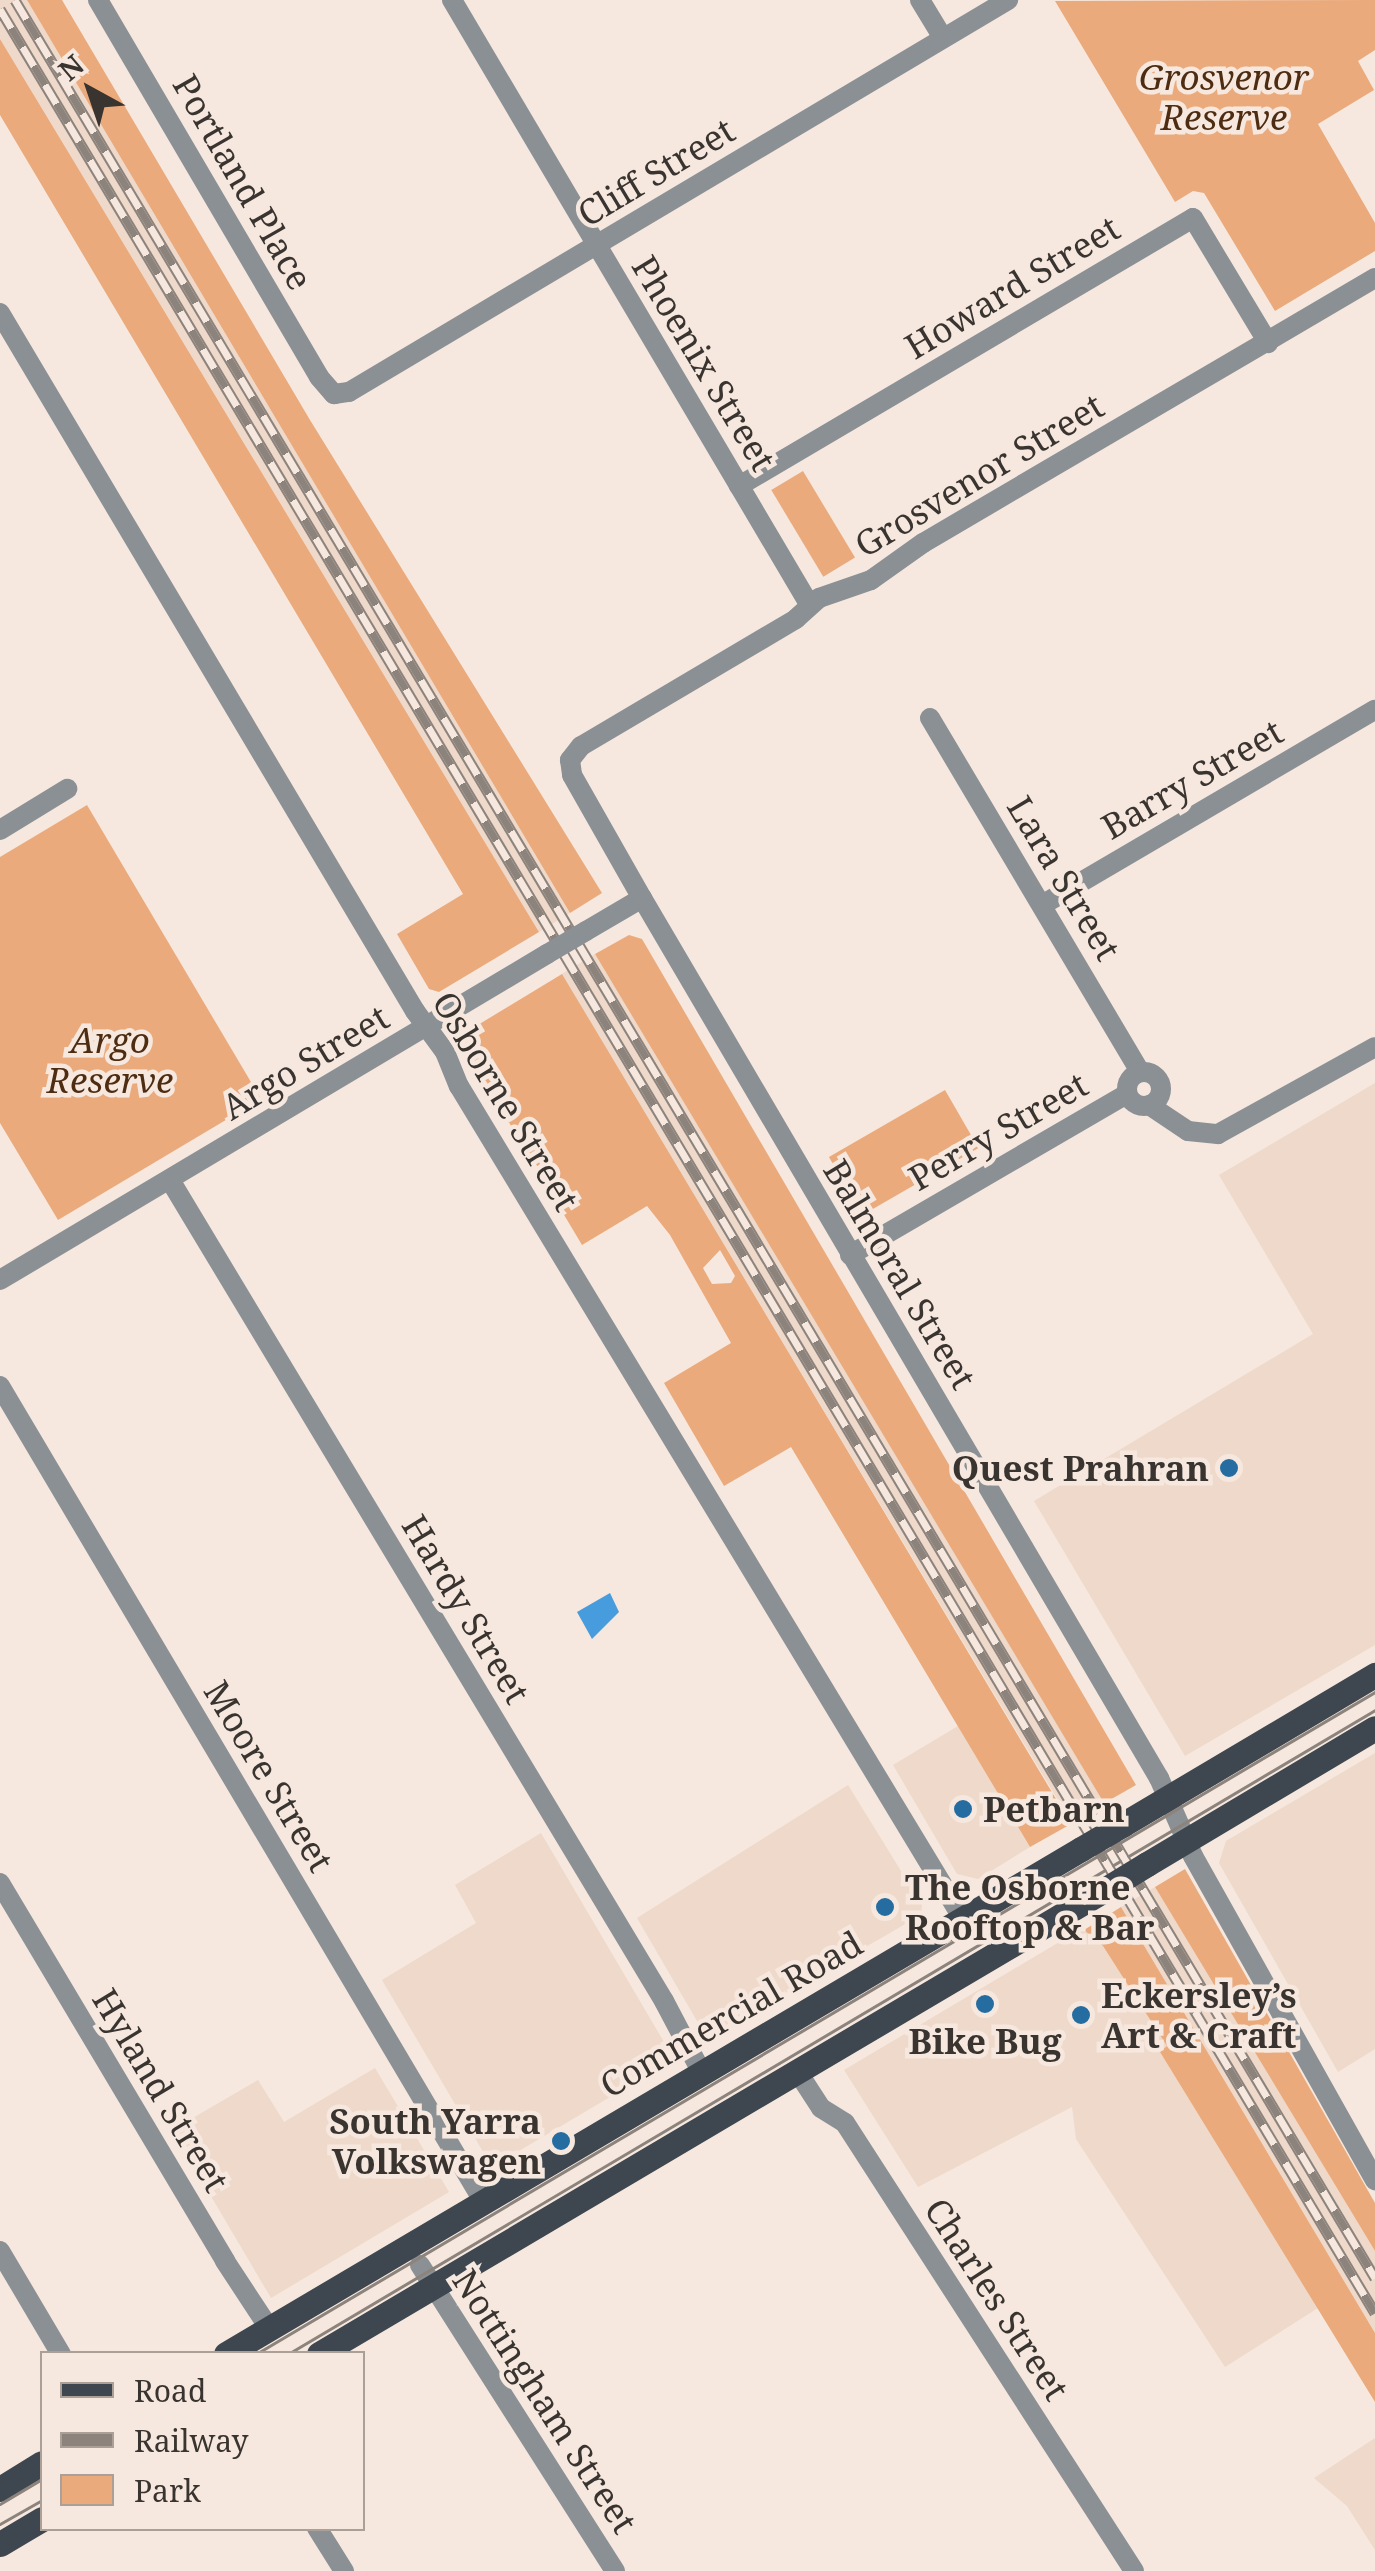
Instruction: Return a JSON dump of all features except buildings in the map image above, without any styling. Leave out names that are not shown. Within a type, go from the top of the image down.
[{"type":"main road","name":"Commercial Road","points":[[324,2351],[426,2276],[797,2071],[1147,1864],[1177,1819],[1375,1676]]},
{"type":"main road","name":"Commercial Road","points":[[231,2351],[482,2199],[1122,1824],[1177,1819],[1375,1728]]},
{"type":"main road","points":[[0,2489],[40,2464]]},
{"type":"main road","points":[[0,2544],[40,2519]]},
{"type":"street","name":"Portland Place","points":[[98,0],[319,378],[334,394]]},
{"type":"street","name":"Phoenix Street","points":[[452,0],[809,604]]},
{"type":"street","points":[[920,0],[942,38]]},
{"type":"street","name":"Cliff Street","points":[[334,394],[349,392],[1008,0]]},
{"type":"street","name":"Howard Street","points":[[739,486],[1193,218],[1268,343]]},
{"type":"street","name":"Grosvenor Street","points":[[570,760],[580,746],[796,619],[809,604],[871,580],[923,543],[1375,278]]},
{"type":"street","name":"Osborne Street","points":[[0,313],[962,1918]]},
{"type":"street","name":"Barry Street","points":[[1042,905],[1375,710]]},
{"type":"street","name":"Lara Street","points":[[930,718],[1140,1072]]},
{"type":"street","name":"Balmoral Street","points":[[570,760],[572,774],[642,898],[1177,1819],[1375,2180]]},
{"type":"street","points":[[0,830],[68,789]]},
{"type":"street","name":"Argo Street","points":[[0,1280],[642,898]]},
{"type":"street","points":[[1149,1105],[1158,1099],[1160,1081],[1152,1073],[1140,1072],[1128,1083],[1128,1094],[1136,1104],[1149,1105],[1188,1131],[1218,1134],[1375,1046]]},
{"type":"street","name":"Perry Street","points":[[850,1255],[1128,1094]]},
{"type":"street","name":"Hardy Street","points":[[170,1180],[664,2001],[702,2073]]},
{"type":"street","name":"Moore Street","points":[[0,1386],[482,2199]]},
{"type":"street","name":"Hyland Street","points":[[0,1883],[224,2261],[269,2328]]},
{"type":"street","name":"Charles Street","points":[[797,2071],[821,2108],[846,2124],[1134,2571]]},
{"type":"street","points":[[0,2251],[59,2351]]},
{"type":"street","name":"Nottingham Street","points":[[426,2276],[616,2571]]},
{"type":"street","points":[[320,2531],[344,2571]]},
{"type":"shaded area","points":[[0,0],[27,0],[570,913],[539,932],[0,39]]},
{"type":"shaded area","points":[[595,954],[1105,1803],[1071,1823],[562,974]]},
{"type":"shaded area","points":[[1375,1083],[1375,1645],[1185,1756],[1034,1501],[1313,1334],[1219,1175]]},
{"type":"shaded area","name":"Petbarn","points":[[958,1726],[1030,1847],[978,1879],[957,1874],[893,1765]]},
{"type":"shaded area","points":[[1375,1753],[1375,2049],[1338,2072],[1219,1863],[1226,1841]]},
{"type":"shaded area","points":[[848,1785],[922,1905],[921,1915],[713,2035],[704,2033],[637,1918]]},
{"type":"shaded area","points":[[541,1833],[674,2059],[492,2167],[382,1980],[476,1923],[455,1885]]},
{"type":"shaded area","points":[[1155,1887],[1375,2251],[1375,2333],[1121,1907]]},
{"type":"shaded area","points":[[1083,1928],[1103,1946],[1168,2046],[1160,2052],[1318,2308],[1225,2367],[1076,2139],[1072,2107],[918,2187],[844,2070]]},
{"type":"shaded area","points":[[375,2068],[449,2192],[271,2298],[172,2130],[258,2080],[284,2122]]},
{"type":"shaded area","points":[[1375,2438],[1375,2550],[1347,2506],[1314,2478]]},
{"type":"green space","points":[[27,0],[62,0],[310,420],[602,893],[570,913]]},
{"type":"green space","name":"Grosvenor Reserve","points":[[1375,0],[1375,50],[1358,61],[1374,90],[1318,124],[1375,223],[1375,251],[1275,311],[1204,193],[1193,191],[1175,202],[1055,1]]},
{"type":"green space","points":[[0,39],[539,932],[439,992],[429,989],[397,934],[463,894],[0,115]]},
{"type":"green space","points":[[803,471],[855,558],[823,577],[771,490]]},
{"type":"green space","name":"Argo Reserve","points":[[87,805],[261,1099],[58,1220],[0,1123],[0,857]]},
{"type":"green space","points":[[629,935],[642,939],[1136,1785],[1104,1803],[595,954]]},
{"type":"green space","points":[[562,974],[1071,1824],[1030,1847],[791,1447],[724,1486],[664,1383],[731,1343],[670,1235],[647,1206],[582,1245],[458,1037]],"holes":[[[720,1250],[735,1276],[731,1283],[712,1284],[703,1268]]]},
{"type":"green space","points":[[945,1090],[978,1148],[862,1215],[829,1157]]},
{"type":"green space","points":[[1185,1869],[1375,2203],[1375,2251],[1155,1887]]},
{"type":"green space","points":[[1121,1907],[1375,2333],[1375,2402],[1160,2052],[1167,2046],[1103,1946],[1084,1930]]},
{"type":"water","points":[[610,1593],[619,1612],[592,1639],[577,1612]]},
{"type":"tram line","points":[[261,2351],[1375,1692]]},
{"type":"tram line","points":[[293,2351],[1375,1710]]},
{"type":"tram line","points":[[0,2504],[40,2480]]},
{"type":"tram line","points":[[0,2524],[40,2501]]},
{"type":"railway","points":[[15,0],[1375,2278]]},
{"type":"railway","points":[[0,9],[1375,2313]]},
{"type":"place","name":"Quest Prahran","points":[[1229,1468]]},
{"type":"place","name":"Petbarn","points":[[963,1809]]},
{"type":"place","name":"The Osborne Rooftop & Bar","points":[[885,1907]]},
{"type":"place","name":"Bike Bug","points":[[985,2004]]},
{"type":"place","name":"Eckersley’s Art & Craft","points":[[1081,2015]]},
{"type":"place","name":"South Yarra Volkswagen","points":[[561,2141]]}]
